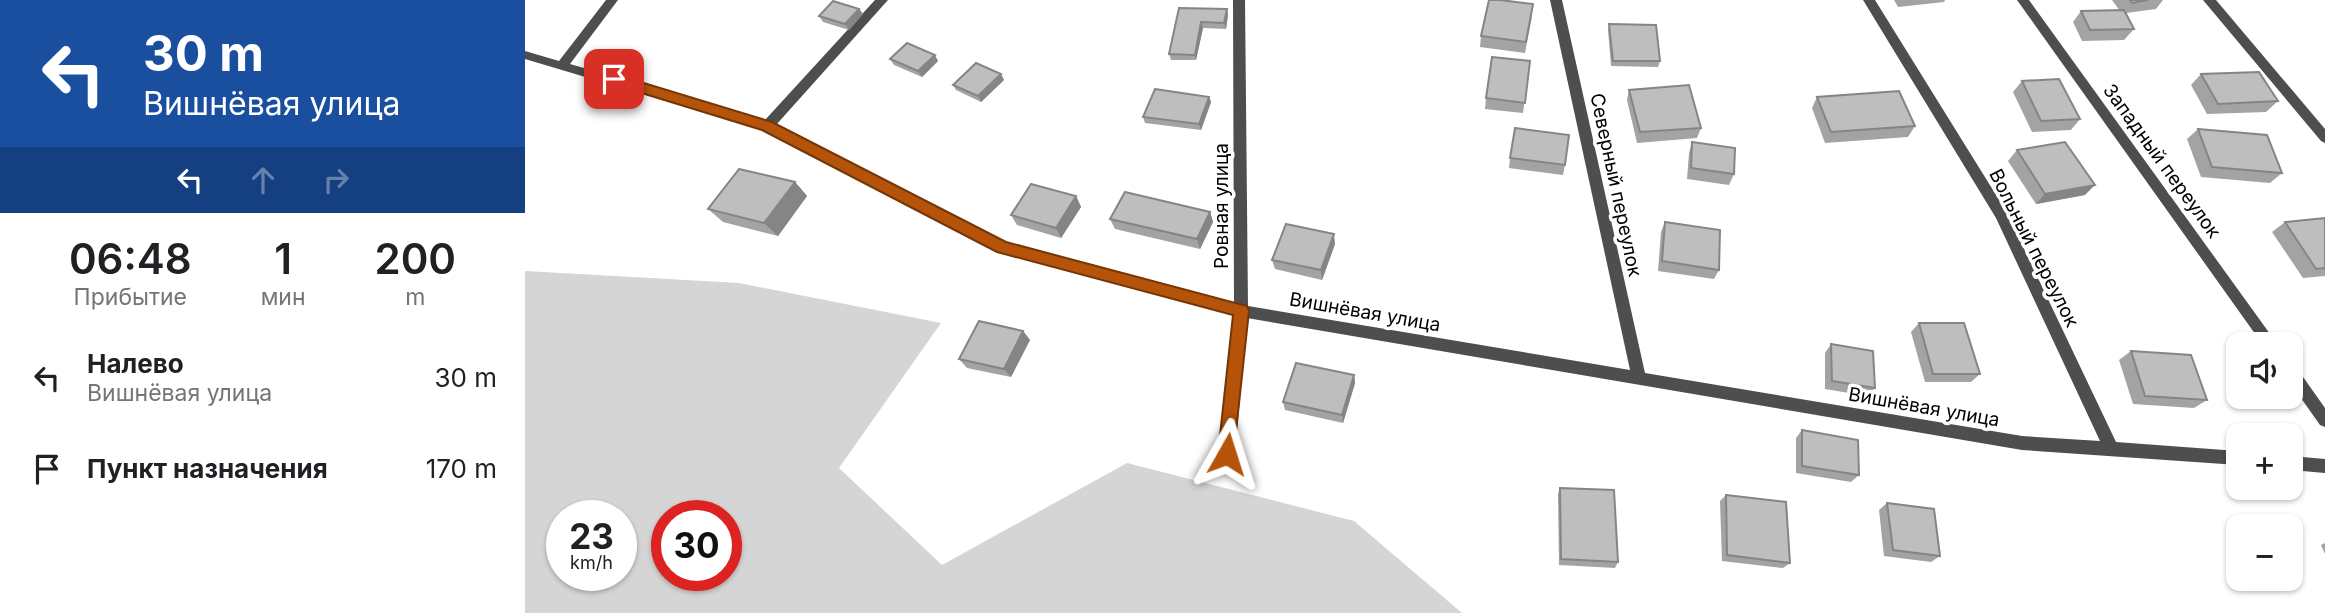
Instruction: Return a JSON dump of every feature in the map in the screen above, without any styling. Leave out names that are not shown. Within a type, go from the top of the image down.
[{"type":"street","points":[[563,64],[612,0]]},
{"type":"street","points":[[767,126],[882,0]]},
{"type":"street","name":"Ровная улица","points":[[1227,454],[1241,311],[1239,0]]},
{"type":"street","name":"Северный переулок","points":[[1556,0],[1639,378]]},
{"type":"street","name":"Вольный переулок","points":[[1869,0],[2001,215],[2110,447]]},
{"type":"street","name":"Западный переулок","points":[[2023,0],[2262,332]]},
{"type":"street","points":[[2209,0],[2325,138]]},
{"type":"street","name":"Вишнёвая улица","points":[[525,55],[767,126],[1003,248],[1241,311],[2022,443],[2226,457]]},
{"type":"street","points":[[2303,389],[2325,420]]},
{"type":"street","points":[[2303,464],[2325,466]]},
{"type":"shaded area","points":[[525,271],[739,283],[941,323],[839,468],[942,565],[1127,463],[1354,521],[1462,613],[525,613]]},
{"type":"building","points":[[1489,0],[1533,4],[1526,42],[1481,36]]},
{"type":"building","points":[[833,1],[859,9],[845,24],[819,16]]},
{"type":"building","points":[[1179,8],[1227,9],[1224,23],[1201,22],[1195,55],[1169,54]]},
{"type":"building","points":[[2124,10],[2134,29],[2090,30],[2081,11]]},
{"type":"building","points":[[1609,24],[1656,25],[1660,61],[1613,61]]},
{"type":"building","points":[[907,43],[935,55],[918,71],[890,59]]},
{"type":"building","points":[[1492,57],[1530,61],[1525,103],[1486,98]]},
{"type":"building","points":[[976,63],[1001,74],[978,96],[953,85]]},
{"type":"building","points":[[2259,72],[2278,101],[2218,104],[2201,74]]},
{"type":"building","points":[[2059,79],[2080,119],[2041,121],[2022,81]]},
{"type":"building","points":[[1689,85],[1701,128],[1640,132],[1629,90]]},
{"type":"building","points":[[1155,89],[1209,97],[1199,124],[1143,117]]},
{"type":"building","points":[[1899,91],[1915,126],[1831,132],[1817,97]]},
{"type":"building","points":[[1515,128],[1569,135],[1565,165],[1510,158]]},
{"type":"building","points":[[2198,129],[2267,135],[2282,173],[2212,167]]},
{"type":"building","points":[[1692,142],[1735,148],[1734,174],[1691,168]]},
{"type":"building","points":[[2065,142],[2095,185],[2045,194],[2017,150]]},
{"type":"building","points":[[739,169],[795,182],[764,223],[708,209]]},
{"type":"building","points":[[1031,184],[1076,196],[1056,228],[1011,215]]},
{"type":"building","points":[[1125,192],[1210,212],[1197,239],[1110,219]]},
{"type":"building","points":[[2325,218],[2325,268],[2316,269],[2285,222]]},
{"type":"building","points":[[1665,222],[1720,230],[1719,270],[1662,261]]},
{"type":"building","points":[[1286,224],[1334,234],[1321,270],[1272,260]]},
{"type":"building","points":[[979,321],[1023,331],[1004,369],[959,359]]},
{"type":"building","points":[[1919,323],[1964,323],[1980,374],[1933,374]]},
{"type":"building","points":[[1831,344],[1873,351],[1875,388],[1832,381]]},
{"type":"building","points":[[2131,351],[2191,355],[2207,400],[2145,396]]},
{"type":"building","points":[[1296,363],[1354,375],[1342,415],[1283,402]]},
{"type":"building","points":[[1802,430],[1858,440],[1859,475],[1802,466]]},
{"type":"building","points":[[1560,488],[1614,490],[1618,562],[1561,559]]},
{"type":"building","points":[[1726,495],[1786,502],[1790,563],[1727,555]]},
{"type":"building","points":[[1887,503],[1934,509],[1940,556],[1893,550]]},
{"type":"route","points":[[614,79],[767,126],[1003,248],[1241,311],[1227,454]]}]
